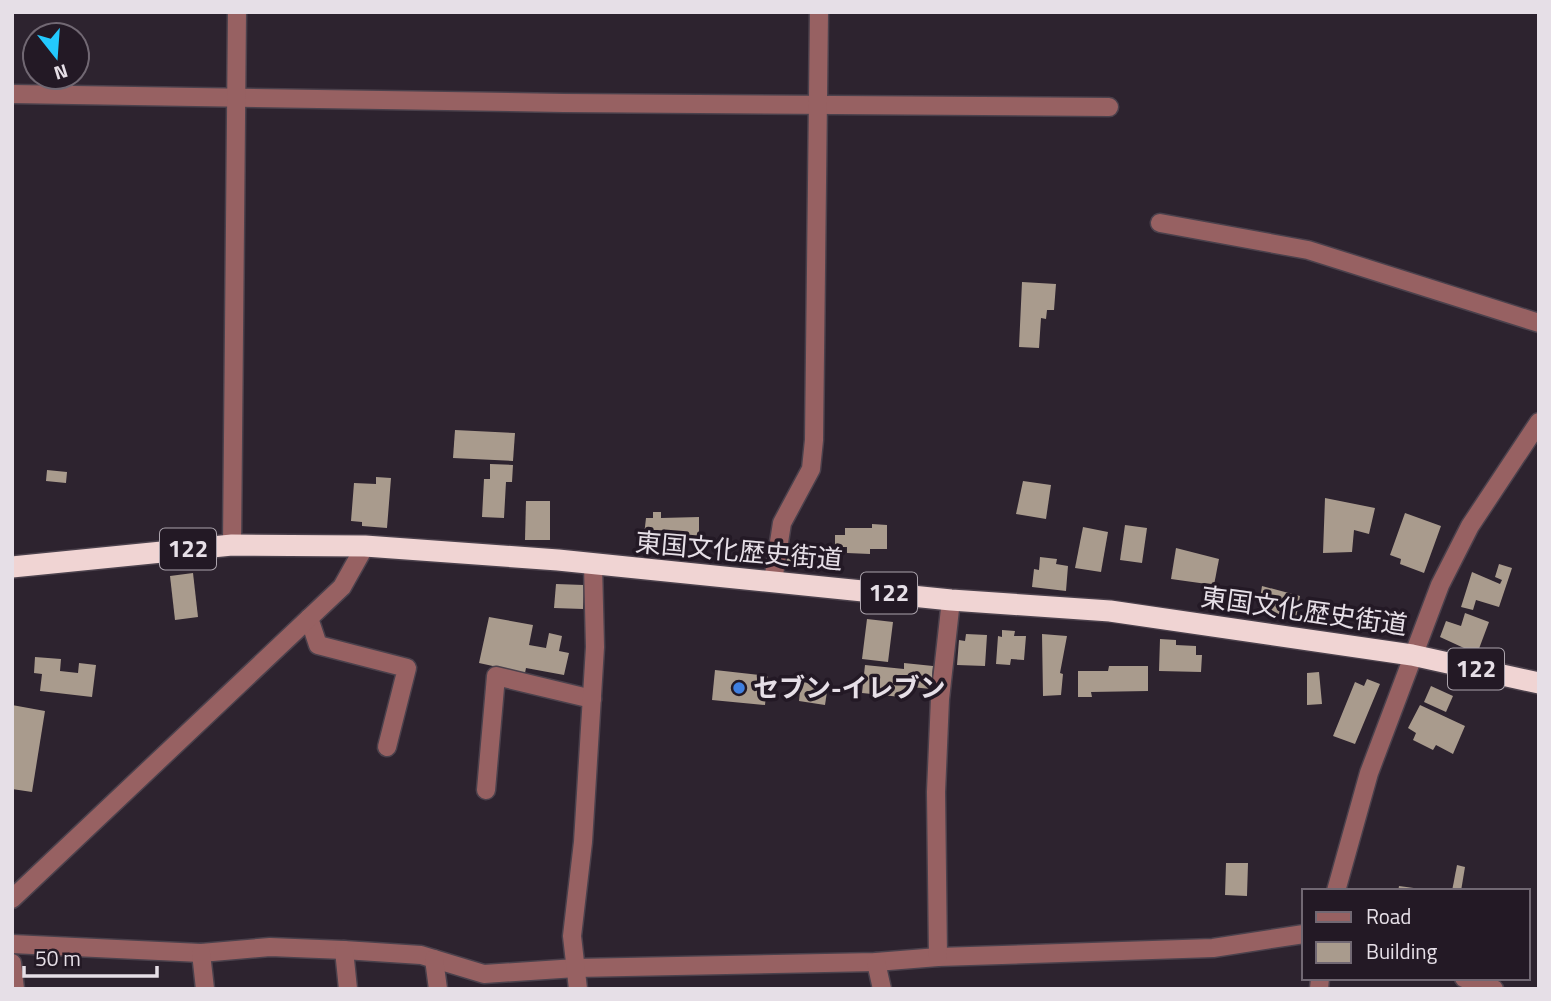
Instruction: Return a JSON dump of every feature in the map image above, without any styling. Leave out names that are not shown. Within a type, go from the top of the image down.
[{"type":"highway","name":"東国文化歴史街道","points":[[12,568],[232,545],[365,546],[773,581],[951,600],[1110,611],[1412,655],[1539,683]]},
{"type":"street","points":[[232,545],[237,12]]},
{"type":"street","points":[[773,581],[782,523],[811,469],[814,440],[819,12]]},
{"type":"street","points":[[12,94],[1109,107]]},
{"type":"street","points":[[1160,223],[1308,250],[1539,323]]},
{"type":"street","points":[[1337,889],[1368,773],[1440,585],[1470,526],[1539,422]]},
{"type":"street","points":[[12,899],[342,587],[365,546]]},
{"type":"street","points":[[579,989],[572,936],[583,842],[596,647],[593,565]]},
{"type":"street","points":[[938,957],[939,712],[951,600]]},
{"type":"street","points":[[309,618],[318,645],[407,668],[387,747]]},
{"type":"street","points":[[486,790],[496,676],[592,699]]},
{"type":"street","points":[[12,944],[201,953],[270,947],[344,950],[421,955],[484,974],[576,968],[876,962],[938,957],[1213,948],[1302,934]]},
{"type":"street","points":[[344,950],[348,989]]},
{"type":"street","points":[[201,953],[205,989]]},
{"type":"street","points":[[434,959],[438,989]]},
{"type":"street","points":[[876,962],[881,989]]},
{"type":"street","points":[[12,963],[15,989]]},
{"type":"street","points":[[1469,980],[1494,989]]},
{"type":"building","points":[[1022,282],[1056,284],[1054,310],[1047,310],[1046,319],[1041,318],[1039,348],[1019,347]]},
{"type":"building","points":[[455,430],[515,433],[513,461],[453,458]]},
{"type":"building","points":[[490,464],[513,465],[512,482],[506,482],[504,518],[482,517],[484,479],[490,479]]},
{"type":"building","points":[[47,470],[67,472],[66,483],[46,481]]},
{"type":"building","points":[[376,477],[391,478],[387,528],[362,526],[362,522],[351,521],[354,483],[376,484]]},
{"type":"building","points":[[1023,481],[1051,485],[1046,519],[1016,514]]},
{"type":"building","points":[[1325,498],[1375,508],[1369,534],[1354,530],[1352,552],[1323,553]]},
{"type":"building","points":[[526,501],[550,501],[550,540],[525,540]]},
{"type":"building","points":[[653,512],[661,512],[661,518],[699,517],[699,536],[672,537],[672,549],[642,553],[646,518],[653,518]]},
{"type":"building","points":[[1405,513],[1441,526],[1424,573],[1400,564],[1401,559],[1390,555]]},
{"type":"building","points":[[872,524],[887,525],[887,549],[870,549],[870,554],[847,553],[847,547],[835,547],[835,535],[845,535],[845,528],[872,528]]},
{"type":"building","points":[[1125,525],[1147,528],[1142,563],[1120,560]]},
{"type":"building","points":[[1083,527],[1108,532],[1101,572],[1075,568]]},
{"type":"building","points":[[787,547],[812,550],[811,564],[785,561]]},
{"type":"building","points":[[1176,548],[1219,559],[1214,585],[1171,579]]},
{"type":"building","points":[[1040,557],[1057,559],[1056,564],[1068,566],[1066,591],[1032,587],[1034,569],[1039,570]]},
{"type":"building","points":[[1499,564],[1512,568],[1499,607],[1476,600],[1473,610],[1461,607],[1472,572],[1500,584],[1502,580],[1495,577]]},
{"type":"building","points":[[193,573],[198,617],[175,620],[170,576]]},
{"type":"building","points":[[556,584],[584,585],[583,609],[554,608]]},
{"type":"building","points":[[1262,586],[1300,596],[1296,618],[1258,611]]},
{"type":"building","points":[[1465,613],[1489,622],[1477,654],[1440,637],[1446,621],[1461,626]]},
{"type":"building","points":[[489,617],[533,625],[529,645],[546,648],[549,633],[562,636],[559,651],[569,653],[564,675],[526,668],[525,673],[479,663]]},
{"type":"building","points":[[867,619],[893,622],[888,662],[862,659]]},
{"type":"building","points":[[1002,630],[1015,631],[1014,636],[1026,636],[1024,660],[1011,659],[1010,665],[996,664],[998,636],[1002,637]]},
{"type":"building","points":[[966,634],[987,635],[985,666],[957,665],[959,640],[965,641]]},
{"type":"building","points":[[1042,634],[1067,636],[1060,673],[1063,674],[1061,695],[1043,696]]},
{"type":"building","points":[[1160,639],[1176,640],[1176,645],[1196,646],[1196,655],[1202,655],[1201,672],[1159,671]]},
{"type":"building","points":[[35,657],[61,659],[60,671],[78,673],[79,663],[96,665],[92,697],[40,691],[42,674],[34,673]]},
{"type":"building","points":[[904,663],[933,666],[931,689],[911,687],[911,691],[902,690],[901,697],[862,693],[865,665],[904,669]]},
{"type":"building","points":[[1109,666],[1148,666],[1148,691],[1091,692],[1092,697],[1078,697],[1078,671],[1108,671]]},
{"type":"building","points":[[715,670],[768,676],[765,705],[712,700]]},
{"type":"building","points":[[1319,672],[1322,704],[1307,705],[1307,673]]},
{"type":"building","points":[[1367,679],[1380,684],[1355,744],[1333,736],[1355,682],[1364,686]]},
{"type":"building","points":[[801,682],[828,685],[825,705],[799,701]]},
{"type":"building","points":[[1431,686],[1453,696],[1446,712],[1424,702]]},
{"type":"building","points":[[12,705],[45,711],[32,792],[12,789]]},
{"type":"building","points":[[1420,705],[1465,726],[1453,754],[1436,745],[1433,750],[1413,740],[1416,733],[1408,728]]},
{"type":"building","points":[[1226,863],[1248,863],[1247,896],[1225,895]]},
{"type":"building","points":[[1457,865],[1465,867],[1461,889],[1452,889]]},
{"type":"building","points":[[1399,886],[1421,889],[1398,889]]},
{"type":"place","name":"セブン-イレブン","points":[[739,688]]}]
